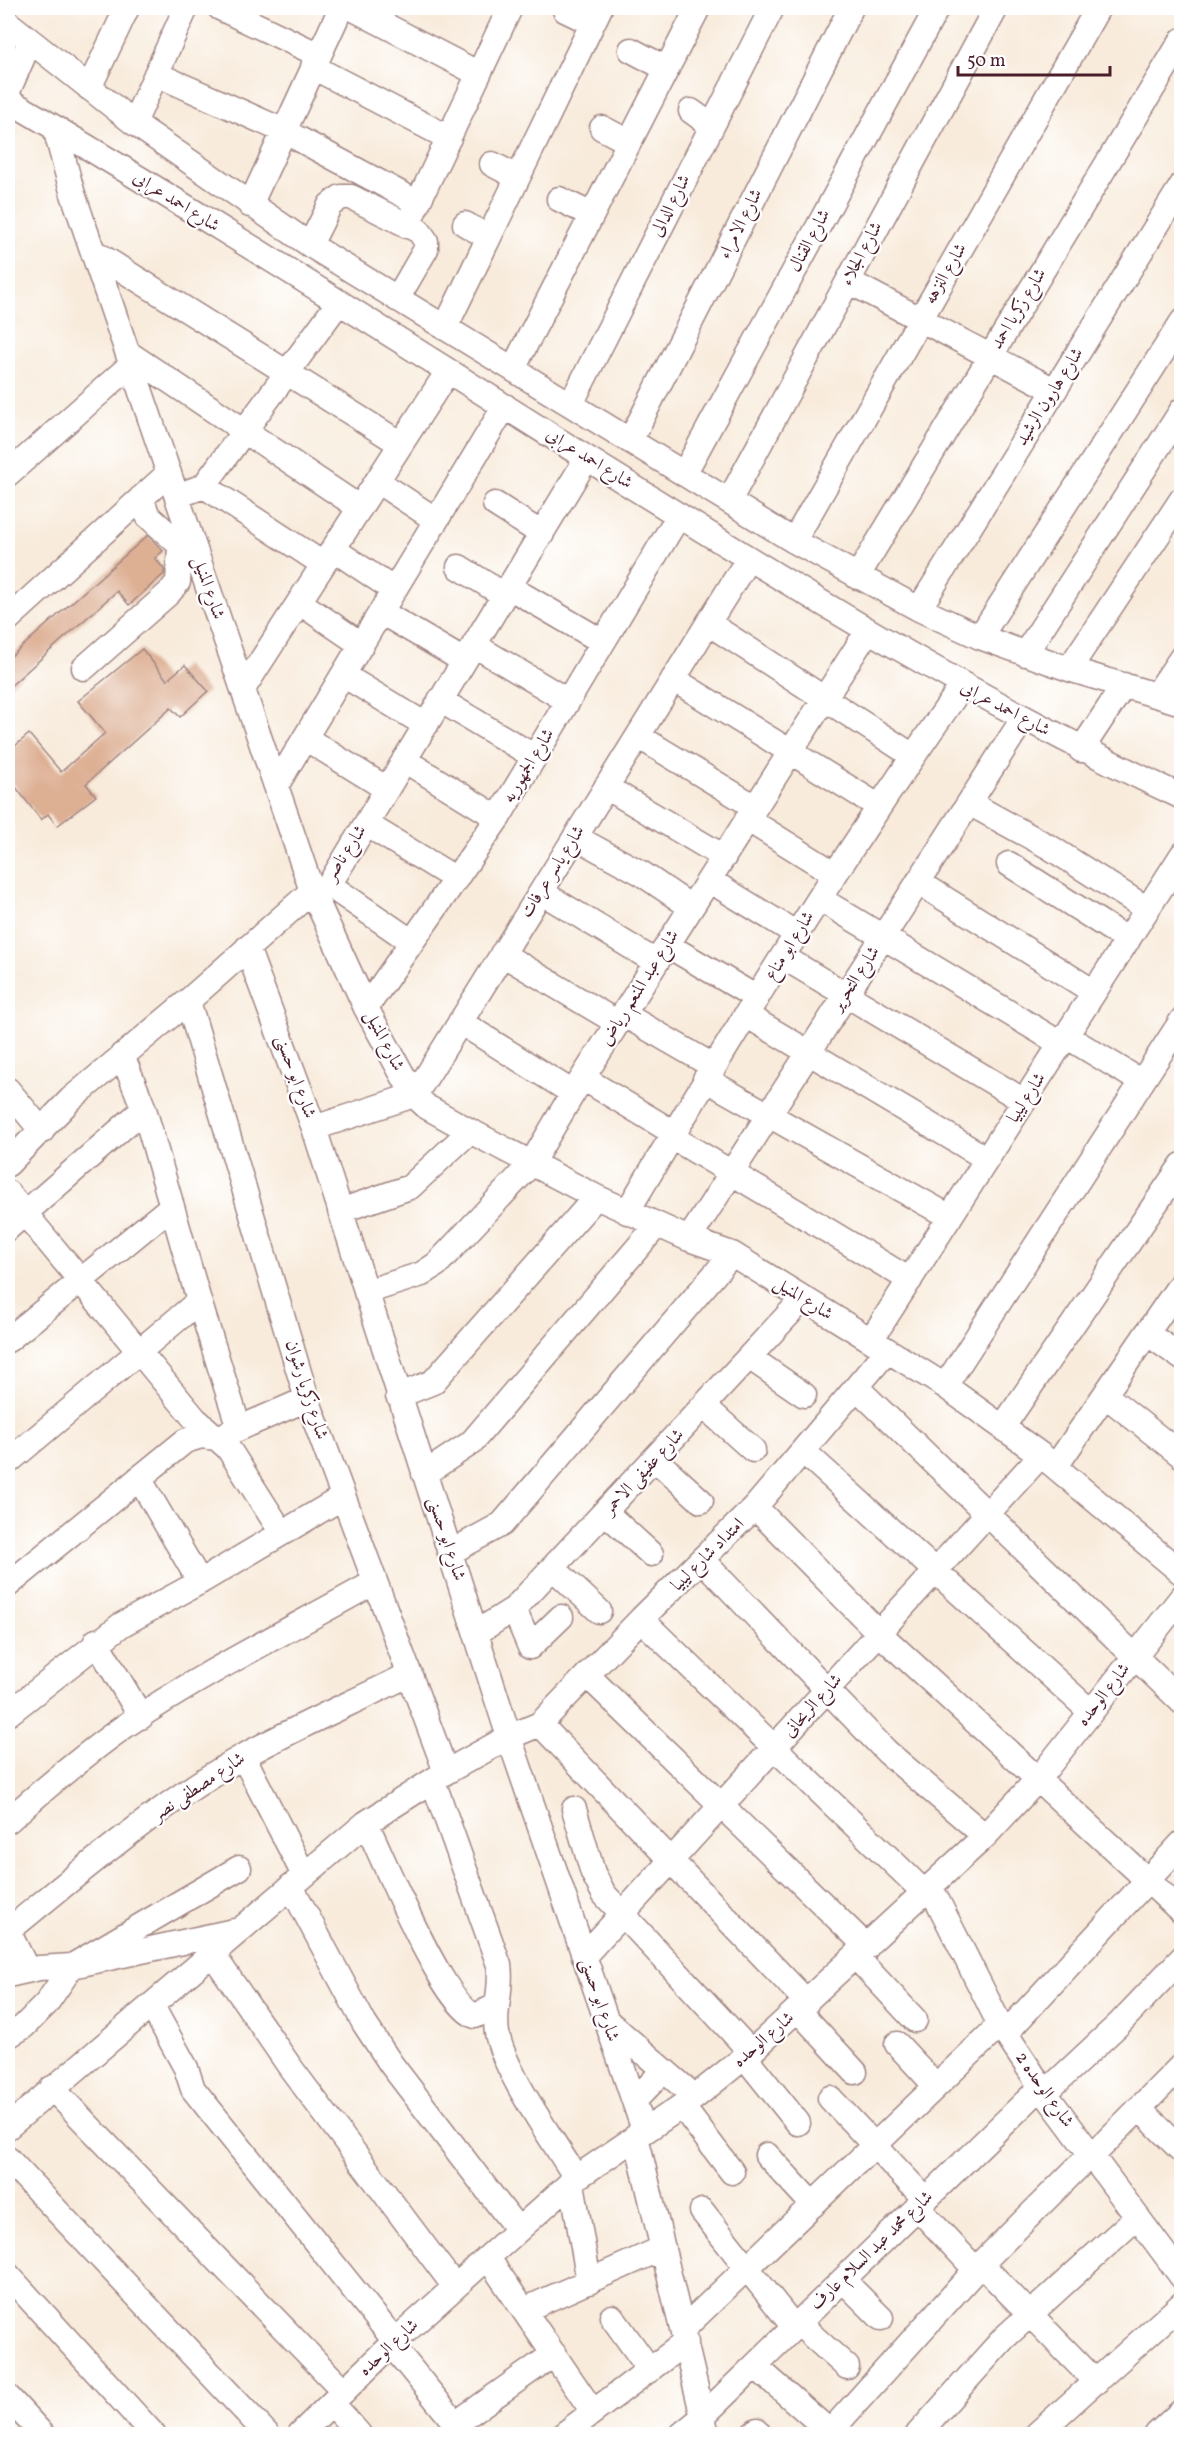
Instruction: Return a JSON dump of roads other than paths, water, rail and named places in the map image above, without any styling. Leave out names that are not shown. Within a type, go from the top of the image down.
[{"type":"street","points":[[89,88],[127,8]]},
{"type":"street","points":[[134,123],[186,8]]},
{"type":"street","points":[[220,8],[448,138]]},
{"type":"street","points":[[250,205],[341,8]]},
{"type":"street","points":[[352,8],[479,74]]},
{"type":"street","points":[[407,226],[510,8]]},
{"type":"street","points":[[513,369],[698,8]]},
{"type":"street","name":"شارع الدالى","points":[[571,404],[772,8]]},
{"type":"street","name":"شارع الامراء","points":[[630,441],[851,8]]},
{"type":"street","name":"شارع القنال","points":[[684,474],[937,8]]},
{"type":"street","name":"شارع الجلاء","points":[[729,501],[996,8]]},
{"type":"street","name":"شارع النزهه","points":[[795,541],[1098,8]]},
{"type":"street","points":[[445,328],[596,15],[565,10]]},
{"type":"street","name":"شارع احمد عرابى","points":[[8,23],[134,123],[310,245],[857,578],[980,637],[1069,669],[1182,703]]},
{"type":"street","name":"شارع زكريا احمد","points":[[857,578],[1182,40]]},
{"type":"street","points":[[8,91],[30,41]]},
{"type":"street","points":[[631,50],[667,69]]},
{"type":"street","points":[[156,74],[284,131],[418,203]]},
{"type":"street","name":"شارع احمد عرابى","points":[[8,100],[339,302],[867,632],[1023,720],[1182,797]]},
{"type":"street","points":[[691,111],[712,126]]},
{"type":"street","name":"شارع المنيل","points":[[55,128],[72,191],[276,786],[320,888],[366,1008],[413,1094],[427,1107],[596,1197],[689,1239],[732,1254],[802,1300],[945,1386],[1004,1425],[1182,1572]]},
{"type":"street","points":[[602,128],[629,142]]},
{"type":"street","points":[[492,164],[518,177]]},
{"type":"street","name":"شارع هارون الرشيد","points":[[919,609],[1182,185]]},
{"type":"street","points":[[310,245],[330,205],[341,197],[351,197],[422,234],[427,245],[398,299]]},
{"type":"street","points":[[560,199],[592,215]]},
{"type":"street","points":[[465,224],[488,237]]},
{"type":"street","points":[[94,252],[401,444]]},
{"type":"street","points":[[848,281],[1054,390]]},
{"type":"street","points":[[177,495],[204,486],[339,302]]},
{"type":"street","points":[[980,637],[1182,322]]},
{"type":"street","points":[[8,474],[130,358],[360,508]]},
{"type":"street","points":[[243,689],[448,371]]},
{"type":"street","points":[[276,786],[505,406]]},
{"type":"street","points":[[1025,654],[1182,410]]},
{"type":"street","name":"شارع ناصر","points":[[8,1164],[42,1131],[70,1099],[320,888],[366,824],[587,458]]},
{"type":"street","points":[[8,619],[169,473]]},
{"type":"street","points":[[377,481],[436,520]]},
{"type":"street","points":[[204,486],[328,557],[394,590]]},
{"type":"street","points":[[84,668],[169,593],[178,582],[180,545],[148,516],[141,498]]},
{"type":"street","points":[[1069,669],[1182,499]]},
{"type":"street","points":[[495,504],[542,534]]},
{"type":"street","name":"شارع الجمهوريه","points":[[366,1008],[498,818],[679,515]]},
{"type":"street","name":"شارع ياسر عرفات","points":[[413,1094],[748,559]]},
{"type":"street","points":[[459,567],[603,642]]},
{"type":"street","points":[[299,602],[362,645]]},
{"type":"street","points":[[381,612],[568,701]]},
{"type":"street","points":[[708,623],[913,756]]},
{"type":"street","name":"شارع عبد المنعم رياض","points":[[366,1292],[422,1274],[436,1264],[531,1164],[620,1019],[867,632]]},
{"type":"street","points":[[1157,694],[1182,657]]},
{"type":"street","points":[[343,675],[426,725]]},
{"type":"street","points":[[673,679],[878,806]]},
{"type":"street","points":[[1081,750],[1124,685]]},
{"type":"street","name":"شارع ابو مناع","points":[[627,1212],[709,1072],[878,806],[962,686]]},
{"type":"street","points":[[440,700],[534,757]]},
{"type":"street","name":"شارع التحرير","points":[[689,1239],[1023,720]]},
{"type":"street","points":[[638,736],[835,874]]},
{"type":"street","points":[[305,738],[387,789]]},
{"type":"street","points":[[404,760],[498,818]]},
{"type":"street","points":[[606,787],[724,857]]},
{"type":"street","points":[[969,803],[1051,848],[1147,909]]},
{"type":"street","points":[[366,824],[456,879]]},
{"type":"street","points":[[575,837],[641,873],[691,907]]},
{"type":"street","name":"شارع ليبيا","points":[[879,1345],[910,1280],[1182,855]]},
{"type":"street","points":[[1009,864],[1128,940]]},
{"type":"street","points":[[709,880],[797,934]]},
{"type":"street","points":[[918,882],[1094,992]]},
{"type":"street","points":[[320,888],[412,942]]},
{"type":"street","points":[[541,892],[662,954],[751,1007],[809,1052],[987,1159]]},
{"type":"street","points":[[820,899],[1063,1040],[1142,1082]]},
{"type":"street","name":"شارع ابو حسنى","points":[[247,948],[314,1128],[509,1737],[634,2101],[663,2248],[704,2423]]},
{"type":"street","points":[[502,954],[620,1019],[709,1072],[769,1114],[951,1217]]},
{"type":"street","points":[[783,957],[1024,1101]]},
{"type":"street","name":"شارع زكريا رشوان","points":[[188,1001],[307,1399],[410,1674],[439,1776],[499,1965],[502,1982],[496,2006],[497,2032],[505,2059],[574,2180]]},
{"type":"street","points":[[945,1386],[1182,1020]]},
{"type":"street","points":[[460,1022],[673,1135],[910,1280]]},
{"type":"street","points":[[122,1055],[144,1109],[199,1301],[239,1428]]},
{"type":"street","points":[[8,1090],[42,1131]]},
{"type":"street","points":[[314,1128],[413,1094]]},
{"type":"street","points":[[16,1221],[144,1109]]},
{"type":"street","points":[[340,1211],[410,1187],[470,1131]]},
{"type":"street","points":[[1004,1425],[1182,1165]]},
{"type":"street","points":[[8,1193],[16,1221],[81,1281],[195,1419],[218,1438],[238,1462],[282,1533]]},
{"type":"street","points":[[399,1396],[433,1382],[596,1197]]},
{"type":"street","points":[[8,1340],[172,1206]]},
{"type":"street","points":[[424,1474],[471,1443],[657,1225]]},
{"type":"street","points":[[451,1552],[502,1524],[732,1254]]},
{"type":"street","name":"شارع الريحانى","points":[[584,1956],[623,1916],[986,1515],[1048,1460],[1105,1395],[1182,1282]]},
{"type":"street","name":"شارع عفيفى الاحمر","points":[[476,1633],[514,1609],[606,1513],[802,1300]]},
{"type":"street","points":[[8,1462],[199,1301]]},
{"type":"street","points":[[1147,1333],[1182,1358]]},
{"type":"street","name":"امتداد شارع ليبيا","points":[[8,2127],[152,2006],[237,1930],[366,1823],[439,1776],[509,1737],[540,1724],[641,1619],[703,1561],[755,1507],[857,1388],[879,1345]]},
{"type":"street","points":[[749,1357],[804,1395]]},
{"type":"street","points":[[857,1388],[1182,1702]]},
{"type":"street","points":[[1105,1395],[1182,1456]]},
{"type":"street","points":[[8,1585],[185,1441],[201,1436],[218,1438],[307,1399]]},
{"type":"street","points":[[704,1406],[753,1450]]},
{"type":"street","points":[[803,1451],[1091,1712]]},
{"type":"street","points":[[655,1459],[700,1501]]},
{"type":"street","points":[[139,1478],[200,1582]]},
{"type":"street","points":[[8,1714],[96,1641],[121,1624],[200,1582],[343,1497]]},
{"type":"street","points":[[755,1507],[879,1633],[1182,1912]]},
{"type":"street","points":[[606,1513],[651,1554]]},
{"type":"street","points":[[703,1561],[893,1758],[985,1836]]},
{"type":"street","points":[[553,1568],[599,1611]]},
{"type":"street","points":[[8,1821],[72,1766],[141,1717],[182,1691],[375,1582]]},
{"type":"street","name":"شارع الوحده","points":[[300,2434],[393,2343],[574,2180],[689,2101],[748,2054],[928,1891],[985,1836],[1039,1778],[1182,1597]]},
{"type":"street","points":[[514,1609],[530,1647],[561,1617]]},
{"type":"street","name":"شارع الوحده 2","points":[[641,1619],[928,1891],[1002,2030],[1043,2090],[1182,2277]]},
{"type":"street","points":[[96,1641],[141,1717]]},
{"type":"street","name":"شارع مصطفى نصر","points":[[8,1931],[82,1871],[202,1781],[243,1756],[410,1674]]},
{"type":"street","points":[[587,1675],[722,1806],[862,1952],[915,2020]]},
{"type":"street","points":[[540,1724],[672,1862],[802,2006],[855,2072]]},
{"type":"street","points":[[243,1756],[297,1880],[364,2023],[391,2064],[518,2230]]},
{"type":"street","points":[[574,1809],[593,1873],[604,1894],[748,2054],[798,2123]]},
{"type":"street","points":[[366,1823],[432,1961],[459,2006],[475,2016],[496,2006]]},
{"type":"street","points":[[564,2434],[650,2370],[685,2336],[747,2268],[874,2145],[936,2086],[1002,2030],[1182,1843]]},
{"type":"street","points":[[8,2036],[41,2009],[72,1966],[239,1868]]},
{"type":"street","points":[[8,1931],[17,1972],[72,1966],[237,1930]]},
{"type":"street","points":[[212,1953],[303,2085],[455,2287]]},
{"type":"street","name":"شارع محمد عبد السلام عارف","points":[[682,2434],[704,2423],[755,2366],[921,2203],[1043,2090],[1119,2024],[1182,1958]]},
{"type":"street","points":[[152,2006],[186,2068],[193,2089],[460,2429],[554,2354]]},
{"type":"street","points":[[606,2019],[664,2070],[689,2101],[732,2172]]},
{"type":"street","points":[[897,2044],[936,2086]]},
{"type":"street","points":[[755,2366],[829,2433],[978,2267],[1182,2065]]},
{"type":"street","points":[[634,2101],[664,2070]]},
{"type":"street","points":[[52,2088],[338,2397],[359,2434]]},
{"type":"street","points":[[830,2098],[874,2145],[921,2203],[978,2267],[1030,2315],[1096,2382]]},
{"type":"street","points":[[1139,2108],[1182,2151]]},
{"type":"street","points":[[767,2155],[813,2205]]},
{"type":"street","points":[[8,2160],[267,2434]]},
{"type":"street","points":[[574,2180],[589,2282]]},
{"type":"street","points":[[702,2211],[796,2325],[848,2367]]},
{"type":"street","points":[[918,2434],[1004,2338],[1137,2217]]},
{"type":"street","points":[[524,2310],[663,2248]]},
{"type":"street","points":[[488,2258],[593,2412]]},
{"type":"street","points":[[8,2275],[153,2434]]},
{"type":"street","points":[[843,2280],[881,2318]]},
{"type":"street","points":[[1037,2434],[1182,2304]]},
{"type":"street","points":[[612,2318],[650,2370]]},
{"type":"street","points":[[8,2397],[42,2434]]},
{"type":"street","points":[[1157,2434],[1182,2411]]}]
